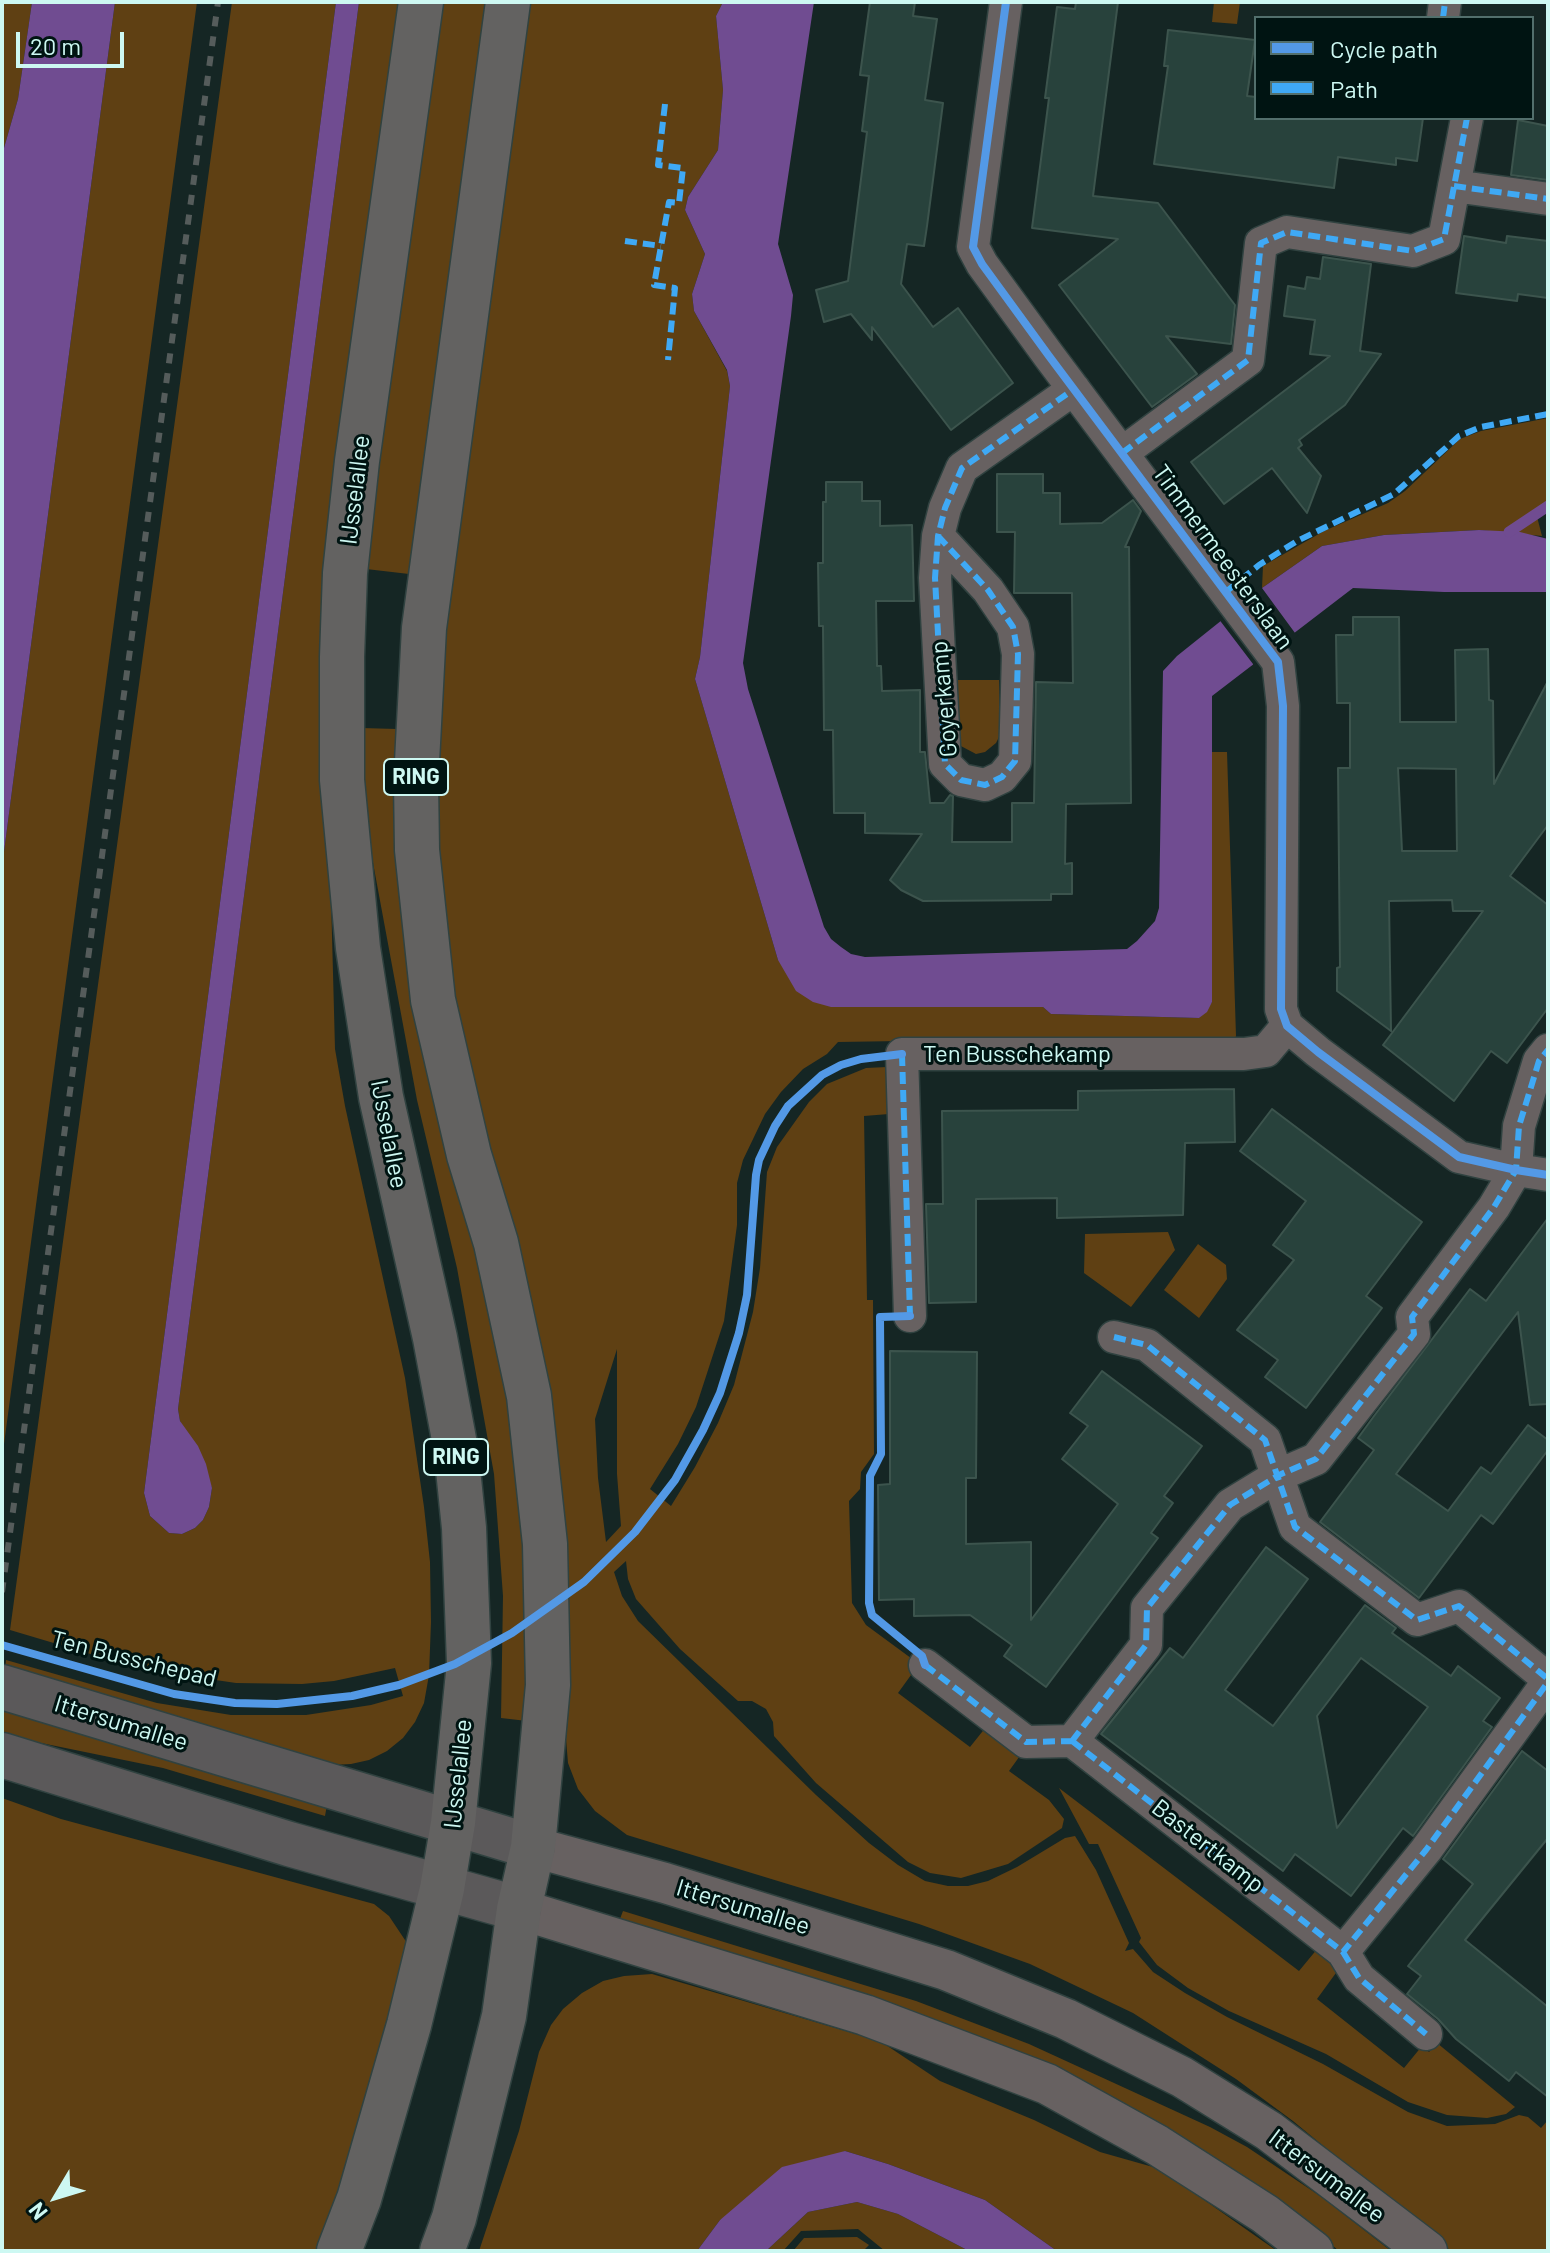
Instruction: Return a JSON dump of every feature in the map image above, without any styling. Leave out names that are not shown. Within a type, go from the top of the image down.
[{"type":"main road","name":"IJsselallee","points":[[339,2251],[359,2199],[401,2054],[442,1889],[453,1823],[469,1663],[464,1528],[456,1450],[435,1338],[381,1097],[358,948],[342,780],[345,573],[357,461],[421,2]]},
{"type":"main road","name":"RING","points":[[442,2251],[454,2218],[504,2016],[519,1909],[533,1847],[548,1657],[545,1544],[529,1396],[496,1243],[469,1155],[433,1000],[421,902],[416,781],[424,628],[508,2]]},
{"type":"main road","name":"Ittersumallee","points":[[2,1687],[533,1847]]},
{"type":"main road","points":[[2,1755],[442,1889],[519,1909]]},
{"type":"street","name":"Timmermeesterslaan","points":[[1006,2],[973,247],[982,264],[1278,662],[1283,706],[1281,1009],[1287,1026]]},
{"type":"street","points":[[1122,453],[1248,360],[1261,243],[1287,232],[1413,251],[1444,239],[1467,120]]},
{"type":"street","points":[[1454,186],[1548,199]]},
{"type":"street","name":"Goyerkamp","points":[[938,536],[988,590],[1013,627],[1018,654],[1015,761],[1002,777],[985,785],[961,780],[945,764],[935,578],[938,536],[945,508],[962,468],[1074,389]]},
{"type":"street","points":[[1287,1026],[1459,1157],[1548,1175]]},
{"type":"street","name":"Ten Busschekamp","points":[[910,1316],[902,1054],[1244,1054],[1266,1051],[1287,1026]]},
{"type":"street","points":[[925,1665],[1026,1742],[1072,1741],[1146,1645],[1147,1608],[1230,1505],[1279,1475],[1316,1459],[1414,1334],[1412,1317],[1494,1207],[1516,1170],[1519,1126],[1539,1061],[1548,1050]]},
{"type":"street","points":[[1114,1337],[1147,1345],[1265,1440],[1295,1527],[1417,1620],[1459,1606],[1548,1681],[1426,1850],[1343,1952]]},
{"type":"street","name":"Bastertkamp","points":[[1072,1741],[1343,1952],[1359,1978],[1426,2034]]},
{"type":"street","name":"Ittersumallee","points":[[533,1847],[665,1883],[946,1970],[1066,2019],[1182,2077],[1269,2131],[1427,2251]]},
{"type":"street","points":[[519,1909],[865,2015],[1047,2084],[1157,2145],[1265,2214],[1313,2251]]},
{"type":"shaded area","points":[[2,2],[32,2],[18,99],[2,155]]},
{"type":"shaded area","points":[[32,2],[115,2],[2,867],[2,155],[18,99]]},
{"type":"shaded area","points":[[115,2],[197,2],[2,1459],[2,867]]},
{"type":"shaded area","points":[[232,2],[336,2],[144,1493],[150,1516],[169,1533],[182,1534],[195,1528],[209,1507],[212,1488],[180,1421],[178,1409],[359,2],[402,2],[330,859],[335,1049],[405,1378],[430,1562],[431,1622],[429,1675],[424,1703],[415,1722],[403,1738],[387,1751],[351,1764],[332,1765],[5,1670],[6,1660],[157,1703],[231,1715],[306,1715],[371,1705],[403,1696],[395,1668],[334,1681],[236,1683],[141,1669],[10,1630]]},
{"type":"shaded area","points":[[336,2],[359,2],[178,1409],[180,1421],[198,1446],[206,1464],[212,1488],[203,1520],[182,1534],[169,1533],[150,1516],[144,1493]]},
{"type":"shaded area","points":[[440,2],[487,2],[409,574],[366,569]]},
{"type":"shaded area","points":[[530,2],[723,2],[716,16],[723,90],[718,150],[688,197],[685,210],[705,254],[692,294],[694,311],[727,371],[730,386],[695,679],[778,960],[1043,1007],[1051,1014],[1199,1018],[1212,1002],[1211,752],[1227,752],[1236,1036],[1234,1041],[1027,1039],[838,1042],[827,1054],[803,1069],[765,1114],[743,1160],[737,1183],[737,1225],[724,1321],[696,1407],[678,1444],[650,1489],[671,1506],[718,1423],[734,1385],[753,1312],[760,1268],[767,1172],[777,1147],[809,1102],[827,1084],[866,1068],[887,1067],[889,1114],[864,1116],[867,1300],[873,1300],[874,1454],[861,1472],[860,1489],[849,1501],[852,1603],[866,1625],[919,1664],[898,1693],[970,1747],[986,1727],[1022,1753],[1009,1771],[1049,1800],[1064,1819],[1062,1828],[1008,1864],[961,1878],[930,1873],[908,1862],[816,1783],[774,1736],[773,1722],[766,1709],[752,1701],[738,1701],[680,1649],[636,1599],[628,1579],[626,1561],[614,1572],[622,1596],[638,1621],[816,1795],[869,1843],[925,1881],[968,1886],[988,1881],[1065,1838],[1075,1836],[1096,1870],[1129,1943],[1125,1951],[1133,1949],[1153,1972],[1185,1993],[1408,2112],[1447,2126],[1495,2124],[1519,2115],[1528,2117],[1541,2128],[1548,2120],[1548,2251],[1451,2251],[1293,2121],[1236,2079],[1133,2013],[1030,1964],[919,1924],[627,1835],[595,1811],[578,1789],[568,1763],[566,1739],[569,1706],[567,1613],[451,973],[442,900],[437,806],[441,668]],"holes":[[[617,1349],[617,1474],[621,1526],[606,1542],[595,1419]]]},
{"type":"shaded area","points":[[723,2],[814,2],[778,244],[793,295],[791,316],[743,663],[748,689],[824,927],[831,939],[851,954],[865,957],[1127,949],[1155,921],[1159,908],[1163,671],[1177,656],[1262,588],[1322,546],[1384,535],[1479,530],[1520,532],[1548,539],[1548,592],[1353,588],[1212,696],[1212,1002],[1207,1012],[1199,1018],[1051,1014],[1043,1007],[831,1007],[813,1002],[796,991],[778,960],[695,679],[730,386],[727,370],[694,311],[692,294],[705,254],[685,210],[688,197],[718,150],[723,90],[716,16]]},
{"type":"shaded area","points":[[1214,2],[1240,2],[1237,24],[1212,22]]},
{"type":"shaded area","points":[[1548,418],[1548,506],[1537,512],[1535,509],[1542,536],[1479,530],[1384,535],[1322,546],[1262,588],[1263,566],[1324,531],[1388,503],[1460,439],[1481,431]]},
{"type":"shaded area","points":[[952,680],[999,680],[1000,735],[985,752],[976,754],[959,745]]},
{"type":"shaded area","points":[[361,728],[397,729],[484,1276],[515,1437],[522,1507],[527,1721],[501,1718],[503,1596],[494,1474],[457,1268],[417,1100],[363,809]]},
{"type":"shaded area","points":[[1168,1232],[1175,1250],[1131,1307],[1084,1273],[1085,1234]]},
{"type":"shaded area","points":[[1198,1244],[1226,1265],[1227,1279],[1199,1318],[1164,1290]]},
{"type":"shaded area","points":[[2,1709],[327,1805],[325,1816],[163,1768],[2,1735]]},
{"type":"shaded area","points":[[1059,1788],[1299,1971],[1318,1948],[1341,1966],[1317,1999],[1404,2068],[1422,2046],[1429,2052],[1437,2043],[1515,2107],[1506,2114],[1487,2118],[1447,2115],[1408,2102],[1326,2054],[1229,2011],[1188,1988],[1157,1965],[1139,1942],[1141,1938],[1098,1844],[1089,1844]]},
{"type":"shaded area","points":[[2,1798],[61,1819],[374,1904],[389,1916],[409,1946],[348,2170],[317,2251],[2,2251]]},
{"type":"shaded area","points":[[623,1911],[916,2001],[1029,2044],[1247,2147],[1323,2198],[1391,2251],[1339,2251],[1296,2215],[1205,2152],[618,1924]]},
{"type":"shaded area","points":[[652,1974],[880,2041],[940,2081],[1034,2120],[1100,2152],[1160,2169],[1277,2251],[1057,2251],[985,2200],[845,2151],[720,2220],[697,2251],[479,2251],[519,2131],[539,2052],[551,2025],[563,2009],[603,1981]]},
{"type":"shaded area","points":[[845,2151],[985,2200],[1057,2251],[969,2251],[898,2214],[857,2202],[808,2212],[766,2251],[697,2251],[720,2220],[782,2167]]},
{"type":"shaded area","points":[[857,2202],[898,2214],[969,2251],[885,2251],[858,2229],[801,2231],[783,2251],[766,2251],[808,2212]]},
{"type":"shaded area","points":[[857,2237],[869,2245],[863,2251],[793,2251],[804,2238]]},
{"type":"pier","points":[[1262,584],[1299,635],[1253,670],[1253,664],[1218,618]]},
{"type":"building","points":[[870,2],[915,2],[913,16],[937,19],[925,100],[943,103],[927,226],[924,246],[907,244],[901,284],[933,327],[958,308],[1013,383],[951,430],[872,327],[872,340],[851,314],[824,322],[816,290],[848,281],[867,132],[862,131],[869,76],[860,75]]},
{"type":"building","points":[[1076,2],[1118,2],[1093,196],[1158,203],[1235,305],[1231,344],[1166,336],[1197,374],[1152,407],[1059,285],[1118,239],[1032,228],[1057,7],[1075,9]]},
{"type":"building","points":[[1168,30],[1254,40],[1247,96],[1254,97],[1254,120],[1423,120],[1417,161],[1396,158],[1396,165],[1338,157],[1334,188],[1154,164],[1168,66],[1164,66]]},
{"type":"building","points":[[1518,120],[1548,126],[1548,180],[1511,175]]},
{"type":"building","points":[[1464,236],[1506,243],[1507,236],[1548,241],[1548,298],[1518,294],[1517,301],[1456,293]]},
{"type":"building","points":[[1323,257],[1371,264],[1360,351],[1381,354],[1345,405],[1299,440],[1302,445],[1298,448],[1321,476],[1307,513],[1272,468],[1224,504],[1191,462],[1330,356],[1310,354],[1315,320],[1284,316],[1288,286],[1305,289],[1307,277],[1320,279]]},
{"type":"building","points":[[997,474],[1043,474],[1043,493],[1060,493],[1060,524],[1102,523],[1133,500],[1141,511],[1125,547],[1129,547],[1131,803],[1066,804],[1065,864],[1072,863],[1072,894],[1051,894],[1051,900],[923,901],[901,890],[890,880],[922,834],[865,833],[865,813],[834,813],[833,730],[824,730],[823,626],[819,626],[818,563],[823,563],[826,482],[862,482],[862,501],[880,501],[880,526],[912,525],[914,601],[876,601],[877,666],[881,666],[882,691],[920,690],[920,752],[925,752],[930,803],[944,803],[950,795],[953,796],[952,842],[1012,842],[1012,803],[1034,803],[1036,682],[1073,683],[1072,593],[1014,593],[1015,532],[997,532]]},
{"type":"building","points":[[1353,617],[1399,617],[1400,722],[1456,722],[1455,650],[1488,649],[1489,700],[1493,701],[1494,784],[1548,681],[1548,825],[1510,876],[1548,905],[1548,1008],[1507,1063],[1491,1051],[1454,1101],[1383,1045],[1483,911],[1453,911],[1452,900],[1389,901],[1391,1031],[1337,991],[1337,968],[1340,967],[1338,768],[1350,768],[1350,703],[1337,703],[1336,635],[1353,635]],"holes":[[[1398,768],[1456,769],[1457,851],[1402,851]]]},
{"type":"building","points":[[1234,1089],[1235,1142],[1185,1143],[1183,1215],[1057,1218],[1057,1198],[976,1199],[976,1302],[929,1303],[926,1204],[943,1204],[942,1111],[1078,1110],[1078,1091]]},
{"type":"building","points":[[1272,1109],[1422,1222],[1366,1296],[1382,1308],[1306,1408],[1265,1377],[1278,1360],[1237,1330],[1294,1260],[1273,1245],[1306,1201],[1240,1151]]},
{"type":"building","points":[[1548,1218],[1548,1404],[1530,1405],[1518,1312],[1396,1474],[1448,1511],[1481,1467],[1491,1474],[1528,1425],[1548,1440],[1548,1450],[1493,1524],[1481,1515],[1419,1598],[1320,1522],[1374,1450],[1358,1438],[1374,1416],[1470,1289],[1486,1301]]},
{"type":"building","points":[[890,1351],[977,1352],[976,1478],[966,1478],[966,1544],[1031,1542],[1031,1620],[1118,1504],[1062,1459],[1088,1426],[1070,1413],[1102,1371],[1202,1446],[1164,1496],[1173,1503],[1151,1533],[1158,1538],[1046,1687],[1004,1656],[1012,1645],[970,1615],[914,1616],[914,1599],[879,1600],[878,1485],[890,1484]]},
{"type":"building","points":[[1266,1547],[1308,1579],[1225,1690],[1273,1726],[1365,1605],[1396,1628],[1392,1633],[1451,1676],[1458,1666],[1500,1698],[1483,1721],[1492,1727],[1413,1836],[1403,1828],[1351,1896],[1295,1854],[1283,1871],[1101,1734],[1170,1648],[1183,1658]],"holes":[[[1361,1658],[1428,1707],[1337,1828],[1317,1716]]]},
{"type":"building","points":[[1522,1751],[1548,1771],[1548,1838],[1465,1940],[1548,2007],[1548,2097],[1516,2072],[1509,2081],[1456,2039],[1438,2019],[1407,1994],[1421,1976],[1408,1966],[1473,1884],[1443,1859]]},
{"type":"waterway","points":[[1509,532],[1548,506]]},
{"type":"railway","points":[[2,1592],[218,2]]},
{"type":"marked path","points":[[1443,16],[1445,2]]},
{"type":"marked path","points":[[665,104],[658,165],[683,168],[679,203],[669,202],[654,285],[675,288],[668,360]]},
{"type":"marked path","points":[[1122,453],[1248,360],[1261,243],[1287,232],[1413,251],[1444,239],[1467,120]]},
{"type":"marked path","points":[[1454,186],[1548,199]]},
{"type":"marked path","points":[[625,241],[661,246]]},
{"type":"marked path","points":[[938,536],[988,590],[1013,627],[1018,654],[1015,761],[1002,777],[985,785],[961,780],[945,764],[935,578],[938,536],[945,508],[962,468],[1074,389]]},
{"type":"marked path","points":[[1227,591],[1259,565],[1297,541],[1394,494],[1459,436],[1481,427],[1548,414]]},
{"type":"marked path","points":[[1072,1741],[1146,1645],[1147,1608],[1230,1505],[1279,1475],[1316,1459],[1414,1334],[1412,1317],[1494,1207],[1516,1170],[1519,1126],[1539,1061],[1548,1050]]},
{"type":"marked path","points":[[902,1054],[910,1316]]},
{"type":"marked path","points":[[1114,1337],[1147,1345],[1265,1440],[1295,1527],[1417,1620],[1459,1606],[1548,1679]]},
{"type":"marked path","points":[[925,1665],[1026,1742],[1072,1741]]},
{"type":"marked path","points":[[1072,1741],[1343,1952],[1426,1850],[1548,1682]]},
{"type":"marked path","points":[[1343,1952],[1359,1978],[1426,2034]]},
{"type":"cycle path","points":[[1006,2],[973,247],[1049,356],[1278,662],[1283,706],[1281,1009],[1287,1026],[1459,1157],[1548,1175]]},
{"type":"cycle path","name":"Ten Busschepad","points":[[2,1645],[174,1694],[235,1703],[277,1704],[352,1696],[399,1685],[455,1664],[512,1633],[584,1582],[635,1532],[675,1480],[703,1430],[720,1393],[747,1295],[759,1160],[788,1106],[822,1075],[841,1065],[902,1054]]},
{"type":"cycle path","points":[[910,1316],[880,1317],[881,1454],[870,1476],[869,1603],[872,1615],[922,1656],[925,1665]]}]
